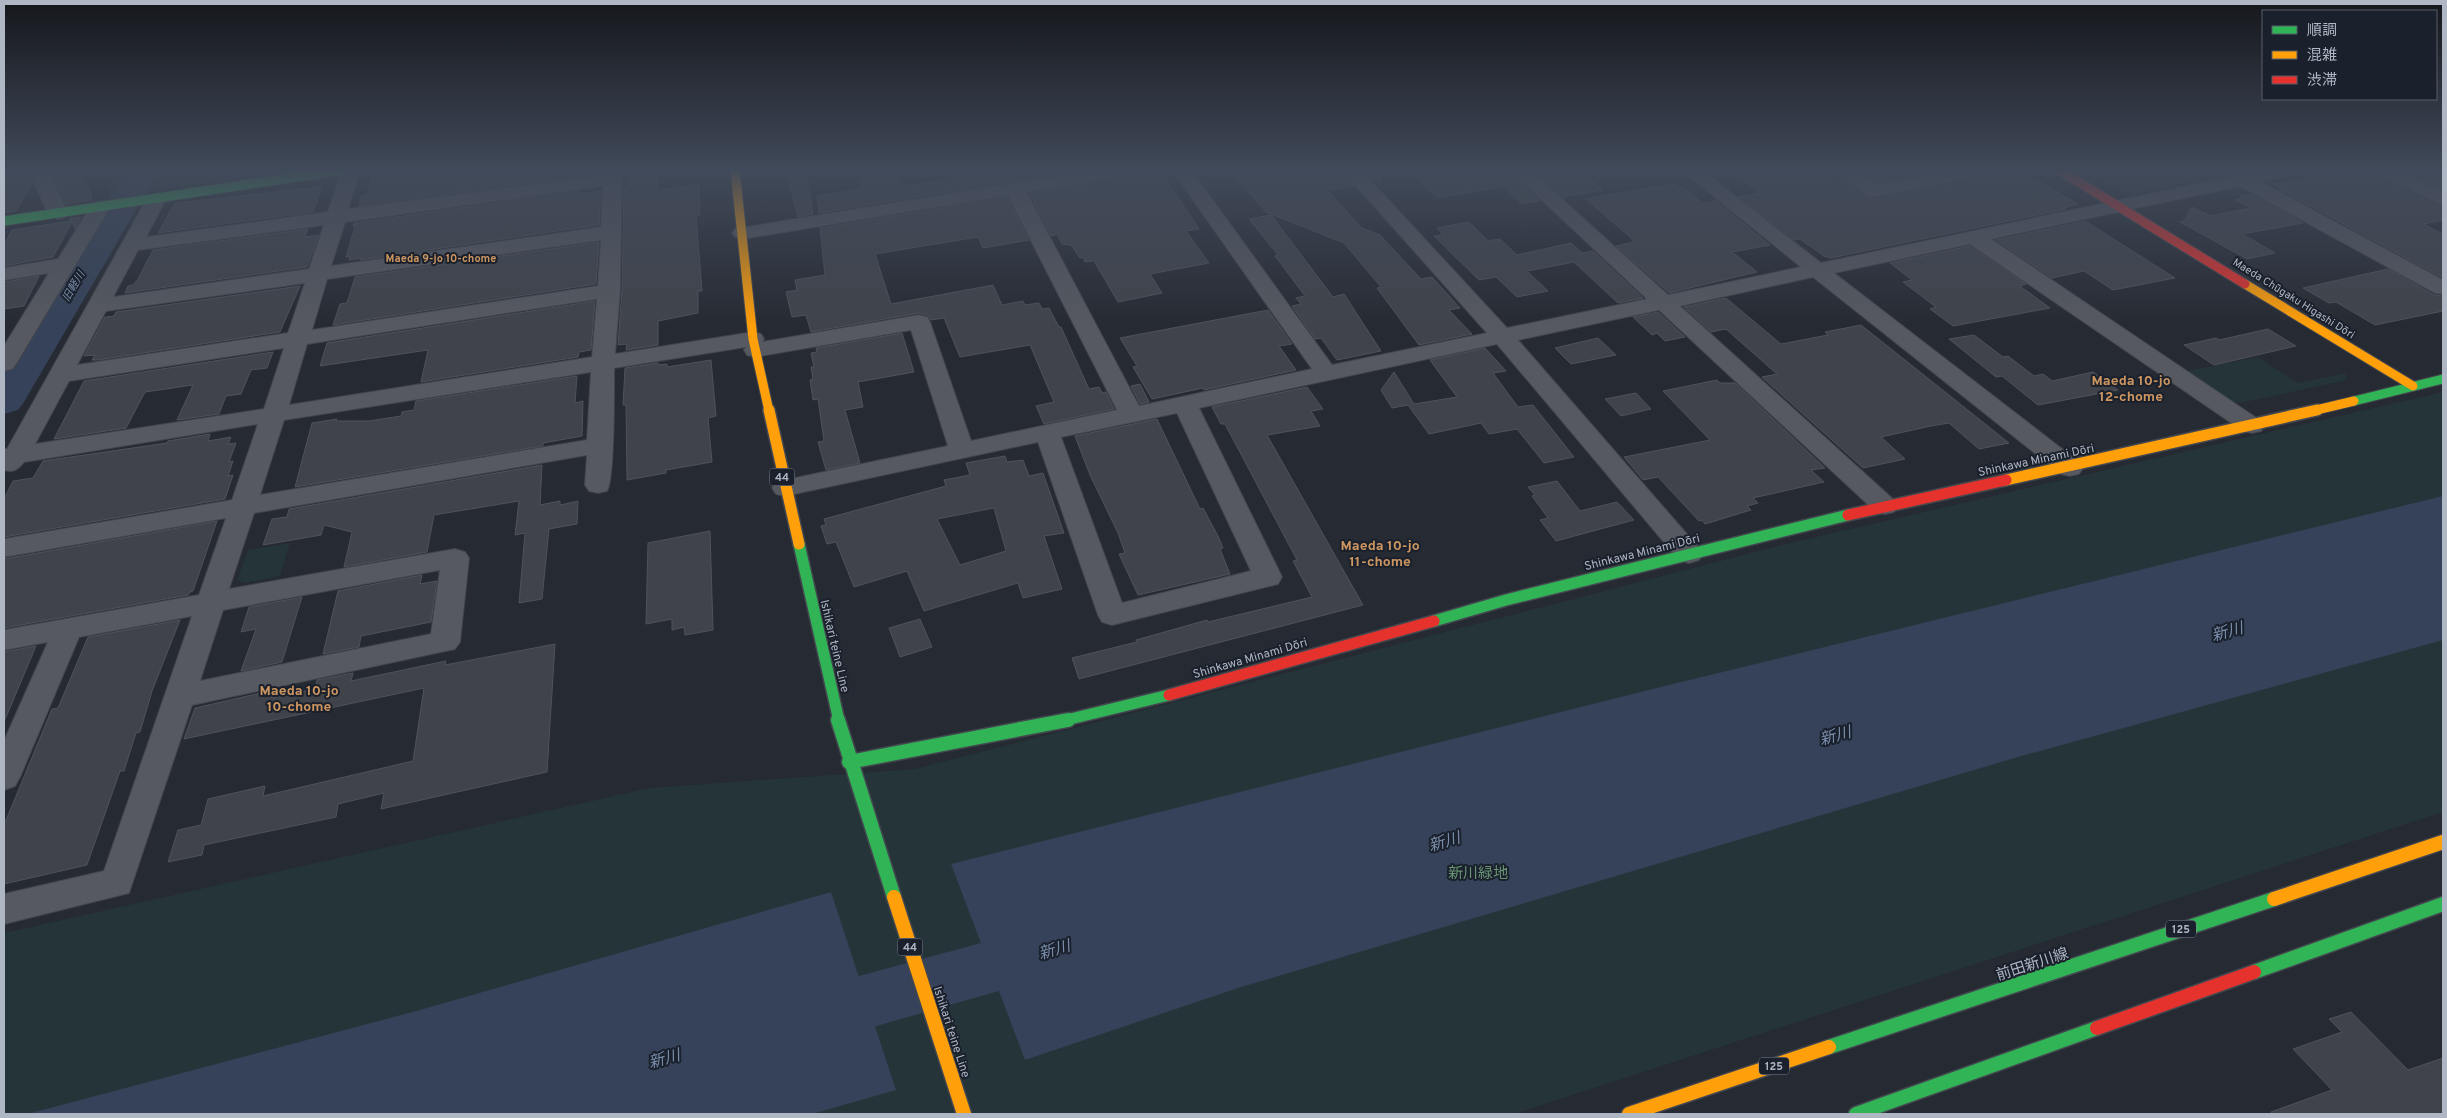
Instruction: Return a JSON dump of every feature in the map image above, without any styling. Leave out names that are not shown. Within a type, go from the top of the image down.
[{"type":"street","points":[[4,364],[94,222]]},
{"type":"street","points":[[8,460],[60,375],[98,306],[131,245],[139,222]]},
{"type":"street","points":[[131,245],[293,222]]},
{"type":"street","points":[[4,909],[117,883],[274,414],[335,222]]},
{"type":"street","points":[[598,485],[611,222]]},
{"type":"street","name":"Ishikari teine Line","points":[[741,222],[754,345],[785,488],[849,762],[964,1114]]},
{"type":"street","points":[[742,233],[807,222]]},
{"type":"street","points":[[1032,222],[1132,415]]},
{"type":"street","points":[[1218,222],[1327,374]]},
{"type":"street","points":[[1398,222],[1503,337],[1689,554]]},
{"type":"street","points":[[1575,222],[1885,506]]},
{"type":"street","points":[[1758,222],[2070,468]]},
{"type":"street","points":[[785,488],[2037,222]]},
{"type":"street","name":"Maeda Chūgaku Higashi Dōri","points":[[2146,222],[2413,386]]},
{"type":"street","points":[[2321,222],[2443,288]]},
{"type":"street","points":[[98,306],[611,232]]},
{"type":"street","points":[[1972,236],[2252,426]]},
{"type":"street","points":[[4,274],[66,264]]},
{"type":"street","points":[[60,375],[609,291]]},
{"type":"street","points":[[8,460],[274,414],[603,361],[754,345],[919,322],[962,451]]},
{"type":"street","name":"Shinkawa Minami Dōri","points":[[849,762],[1049,724],[1214,684],[1506,600],[1689,554],[1885,506],[2070,468],[2252,426],[2443,379]]},
{"type":"street","points":[[1047,433],[1112,615],[1268,577],[1186,404]]},
{"type":"street","points":[[4,548],[601,445]]},
{"type":"street","points":[[4,640],[455,558],[445,642],[180,696]]},
{"type":"street","points":[[4,777],[69,628]]},
{"type":"street","name":"前田新川線","points":[[1629,1114],[2443,842]]},
{"type":"street","points":[[1856,1114],[2443,904]]},
{"type":"green space","points":[[2258,357],[2298,383],[2345,373],[2347,380],[2241,403],[2232,402],[2187,371]]},
{"type":"green space","name":"新川緑地","points":[[2443,392],[2443,812],[1514,1114],[4,1114],[4,933],[650,788],[915,769],[1790,543]]},
{"type":"green space","points":[[290,543],[280,576],[245,583],[237,580],[248,550]]},
{"type":"water","points":[[2443,496],[2443,640],[2018,757],[1238,988],[1025,1060],[951,864],[1669,685]]},
{"type":"water","points":[[831,892],[896,1090],[812,1114],[27,1114],[420,1010]]},
{"type":"building","points":[[72,222],[53,257],[4,266],[4,245],[12,230]]},
{"type":"building","points":[[72,222],[78,222],[75,229]]},
{"type":"building","points":[[164,222],[238,222],[158,233]]},
{"type":"building","points":[[599,222],[599,225],[360,260],[361,258],[349,260],[350,256],[346,257],[355,227],[353,226],[354,223]]},
{"type":"building","points":[[623,222],[697,222],[702,291],[698,291],[698,313],[658,321],[658,345],[626,350],[627,344],[618,345],[622,291]]},
{"type":"building","points":[[855,222],[1020,222],[1029,240],[983,248],[978,237],[875,254],[891,304],[993,285],[1002,305],[1023,301],[1025,305],[1039,303],[1042,309],[1049,308],[1059,327],[1061,327],[1089,389],[1099,387],[1102,393],[1106,392],[1114,409],[1044,424],[1036,406],[1054,402],[1030,345],[960,357],[944,318],[931,320],[927,315],[919,313],[811,332],[806,315],[792,317],[786,292],[797,290],[795,280],[825,275],[820,228]]},
{"type":"building","points":[[1044,222],[1194,222],[1199,229],[1186,231],[1209,263],[1150,274],[1162,293],[1118,302],[1094,261],[1085,262],[1083,257],[1080,258],[1071,245],[1062,244],[1057,234],[1051,236]]},
{"type":"building","points":[[1252,222],[1276,222],[1333,297],[1344,294],[1381,351],[1337,360],[1321,338],[1315,339],[1292,306],[1301,304],[1296,298],[1305,296],[1275,256],[1278,255]]},
{"type":"building","points":[[1292,222],[1357,222],[1362,228],[1380,235],[1421,279],[1432,277],[1460,308],[1449,310],[1472,334],[1419,345],[1377,288],[1381,287],[1344,243]]},
{"type":"building","points":[[1469,222],[1488,241],[1500,239],[1517,255],[1571,243],[1582,253],[1593,251],[1643,298],[1618,303],[1574,262],[1527,271],[1548,291],[1517,297],[1496,277],[1479,280],[1434,236],[1443,235],[1437,228]]},
{"type":"building","points":[[1613,222],[1742,222],[1770,245],[1732,252],[1757,272],[1669,293],[1616,246],[1634,242]]},
{"type":"building","points":[[1771,222],[2003,222],[1831,258],[1824,256],[1800,239],[1794,240]]},
{"type":"building","points":[[2087,222],[2175,278],[2113,290],[2084,271],[2052,278],[1996,240]]},
{"type":"building","points":[[2180,222],[2303,223],[2242,234],[2275,253],[2247,259]]},
{"type":"building","points":[[2340,222],[2432,222],[2423,224],[2443,234],[2443,278]]},
{"type":"building","points":[[308,229],[305,237],[319,235],[307,267],[125,293],[128,286],[133,285],[138,279],[153,250]]},
{"type":"building","points":[[599,242],[596,284],[333,325],[340,304],[347,303],[355,277]]},
{"type":"building","points":[[1970,246],[2026,284],[2020,286],[2050,308],[1953,326],[1930,309],[1936,307],[1903,282],[1912,280],[1890,263]]},
{"type":"building","points":[[2388,269],[2434,295],[2443,296],[2443,311],[2375,325],[2336,302],[2329,303],[2303,288]]},
{"type":"building","points":[[39,276],[24,306],[4,309],[4,282]]},
{"type":"building","points":[[300,286],[280,332],[98,360],[92,360],[95,355],[84,356],[105,317],[114,316],[116,312]]},
{"type":"building","points":[[1726,298],[1781,344],[1828,335],[1825,332],[1861,325],[2009,443],[1979,449],[1949,423],[1931,426],[1881,437],[1905,459],[1863,468],[1762,377],[1777,374],[1726,329],[1711,332],[1684,307]]},
{"type":"building","points":[[595,301],[591,350],[579,352],[578,357],[421,382],[428,350],[320,366],[327,343]]},
{"type":"building","points":[[1268,310],[1292,344],[1279,346],[1296,370],[1204,390],[1203,388],[1152,399],[1133,367],[1137,366],[1120,338]]},
{"type":"building","points":[[1658,312],[1685,337],[1665,341],[1657,333],[1652,335],[1633,317]]},
{"type":"building","points":[[2268,329],[2296,346],[2214,365],[2184,345],[2216,338],[2219,340]]},
{"type":"building","points":[[902,333],[914,372],[858,382],[863,407],[845,410],[860,463],[826,470],[818,442],[824,441],[818,399],[813,400],[810,380],[813,379],[811,367],[814,367],[811,353],[817,352],[816,348]]},
{"type":"building","points":[[1974,335],[2003,357],[2008,356],[2034,376],[2043,374],[2052,381],[2093,372],[2118,390],[2038,405],[2002,376],[1996,377],[1949,339]]},
{"type":"building","points":[[1598,338],[1616,355],[1571,364],[1555,348]]},
{"type":"building","points":[[1485,348],[1506,371],[1493,373],[1518,407],[1533,405],[1574,457],[1544,463],[1517,429],[1489,434],[1481,423],[1429,434],[1408,405],[1392,408],[1381,390],[1394,372],[1414,404],[1457,397],[1430,360]]},
{"type":"building","points":[[273,352],[267,368],[251,370],[241,394],[226,396],[219,414],[177,420],[193,385],[145,392],[126,428],[54,439],[84,381]]},
{"type":"building","points":[[711,360],[716,416],[708,418],[712,462],[666,470],[666,473],[627,480],[626,405],[623,405],[625,368],[658,363],[658,365],[667,364],[667,367]]},
{"type":"building","points":[[577,376],[575,403],[583,401],[582,436],[543,443],[543,446],[295,487],[312,423],[337,419],[336,421],[369,421],[401,416],[402,412],[414,410],[416,401]]},
{"type":"building","points":[[1717,380],[1720,383],[1735,383],[1825,468],[1811,470],[1824,482],[1753,498],[1758,503],[1747,506],[1751,510],[1705,524],[1702,520],[1699,521],[1658,477],[1643,480],[1624,457],[1710,440],[1663,391]]},
{"type":"building","points":[[1140,384],[1149,402],[1140,404],[1131,386]]},
{"type":"building","points":[[1307,387],[1323,409],[1311,411],[1320,426],[1267,435],[1363,605],[1079,679],[1072,658],[1137,642],[1136,640],[1207,620],[1208,622],[1312,597],[1293,561],[1297,560],[1225,424],[1221,424],[1212,407]]},
{"type":"building","points":[[1636,393],[1651,409],[1621,416],[1605,399]]},
{"type":"building","points":[[1157,419],[1200,509],[1203,508],[1218,536],[1223,548],[1220,549],[1230,574],[1138,595],[1119,554],[1125,553],[1118,533],[1090,475],[1075,436]]},
{"type":"building","points":[[210,434],[208,441],[231,437],[228,444],[236,443],[229,462],[233,461],[228,476],[233,475],[225,499],[4,537],[4,499],[13,481],[33,478],[43,461],[167,443],[168,441]]},
{"type":"building","points":[[1005,456],[1007,462],[1023,460],[1029,476],[1043,473],[1064,533],[1044,536],[1062,589],[1023,598],[1018,583],[924,611],[907,571],[854,587],[836,542],[827,544],[821,526],[826,525],[824,519],[946,486],[944,480],[970,475],[966,463]],"holes":[[[994,508],[1006,551],[960,565],[937,519]]]},
{"type":"building","points":[[542,465],[540,505],[560,501],[560,505],[578,501],[577,524],[549,529],[542,599],[519,603],[525,533],[515,535],[519,501],[434,515],[427,552],[344,567],[352,532],[324,525],[321,535],[263,545],[272,519],[287,517],[289,509]]},
{"type":"building","points":[[1557,481],[1580,511],[1617,502],[1634,520],[1556,541],[1540,520],[1548,518],[1532,496],[1535,495],[1528,487]]},
{"type":"building","points":[[217,521],[193,591],[188,595],[4,628],[4,559]]},
{"type":"building","points":[[710,531],[713,630],[685,635],[684,627],[672,630],[672,619],[646,624],[648,543]]},
{"type":"building","points":[[422,575],[420,584],[437,581],[431,622],[361,636],[359,647],[323,654],[338,591]]},
{"type":"building","points":[[302,597],[282,662],[241,671],[256,629],[241,632],[249,607]]},
{"type":"building","points":[[920,619],[932,647],[900,657],[889,628]]},
{"type":"building","points":[[180,620],[152,691],[140,732],[136,733],[124,771],[120,771],[87,865],[4,884],[4,825],[52,709],[58,708],[88,637]]},
{"type":"building","points":[[555,644],[547,772],[381,809],[384,793],[338,804],[336,817],[204,845],[202,855],[168,862],[178,830],[201,825],[208,799],[265,786],[263,796],[413,761],[424,688],[184,739],[195,708],[274,690],[271,698],[315,689],[317,680],[353,673],[351,681],[446,661],[445,665]]},
{"type":"building","points":[[36,646],[4,722],[4,652]]},
{"type":"building","points":[[2351,1012],[2408,1070],[2443,1058],[2443,1114],[2272,1114],[2271,1112],[2332,1090],[2293,1049],[2342,1032],[2329,1019]]},
{"type":"waterway","name":"旧軽川","points":[[4,402],[113,222]]},
{"type":"waterway","name":"新川","points":[[807,1018],[1051,950]]},
{"type":"traffic: fast","points":[[2354,401],[2443,379]]},
{"type":"traffic: fast","points":[[1434,621],[1506,600],[1848,515]]},
{"type":"traffic: fast","points":[[799,544],[841,731],[894,897]]},
{"type":"traffic: fast","points":[[849,762],[1049,724],[1169,695]]},
{"type":"traffic: fast","points":[[1829,1047],[2274,899]]},
{"type":"traffic: fast","points":[[2254,972],[2443,904]]},
{"type":"traffic: fast","points":[[1856,1114],[2097,1028]]},
{"type":"traffic: slow","points":[[741,222],[753,339],[799,544]]},
{"type":"traffic: slow","points":[[2245,284],[2413,386]]},
{"type":"traffic: slow","points":[[2006,480],[2252,426],[2354,401]]},
{"type":"traffic: slow","points":[[2274,899],[2443,842]]},
{"type":"traffic: slow","points":[[894,897],[964,1114]]},
{"type":"traffic: slow","points":[[1629,1114],[1829,1047]]},
{"type":"traffic: jam","points":[[2144,222],[2245,284]]},
{"type":"traffic: jam","points":[[1848,515],[2006,480]]},
{"type":"traffic: jam","points":[[1169,695],[1434,621]]},
{"type":"traffic: jam","points":[[2097,1028],[2254,972]]},
{"type":"district","name":"Maeda 9-jo 10-chome","points":[[441,258]]},
{"type":"district","name":"Maeda 10-jo 12-chome","points":[[2131,388]]},
{"type":"district","name":"Maeda 10-jo 11-chome","points":[[1380,554]]},
{"type":"district","name":"Maeda 10-jo 10-chome","points":[[299,698]]}]
